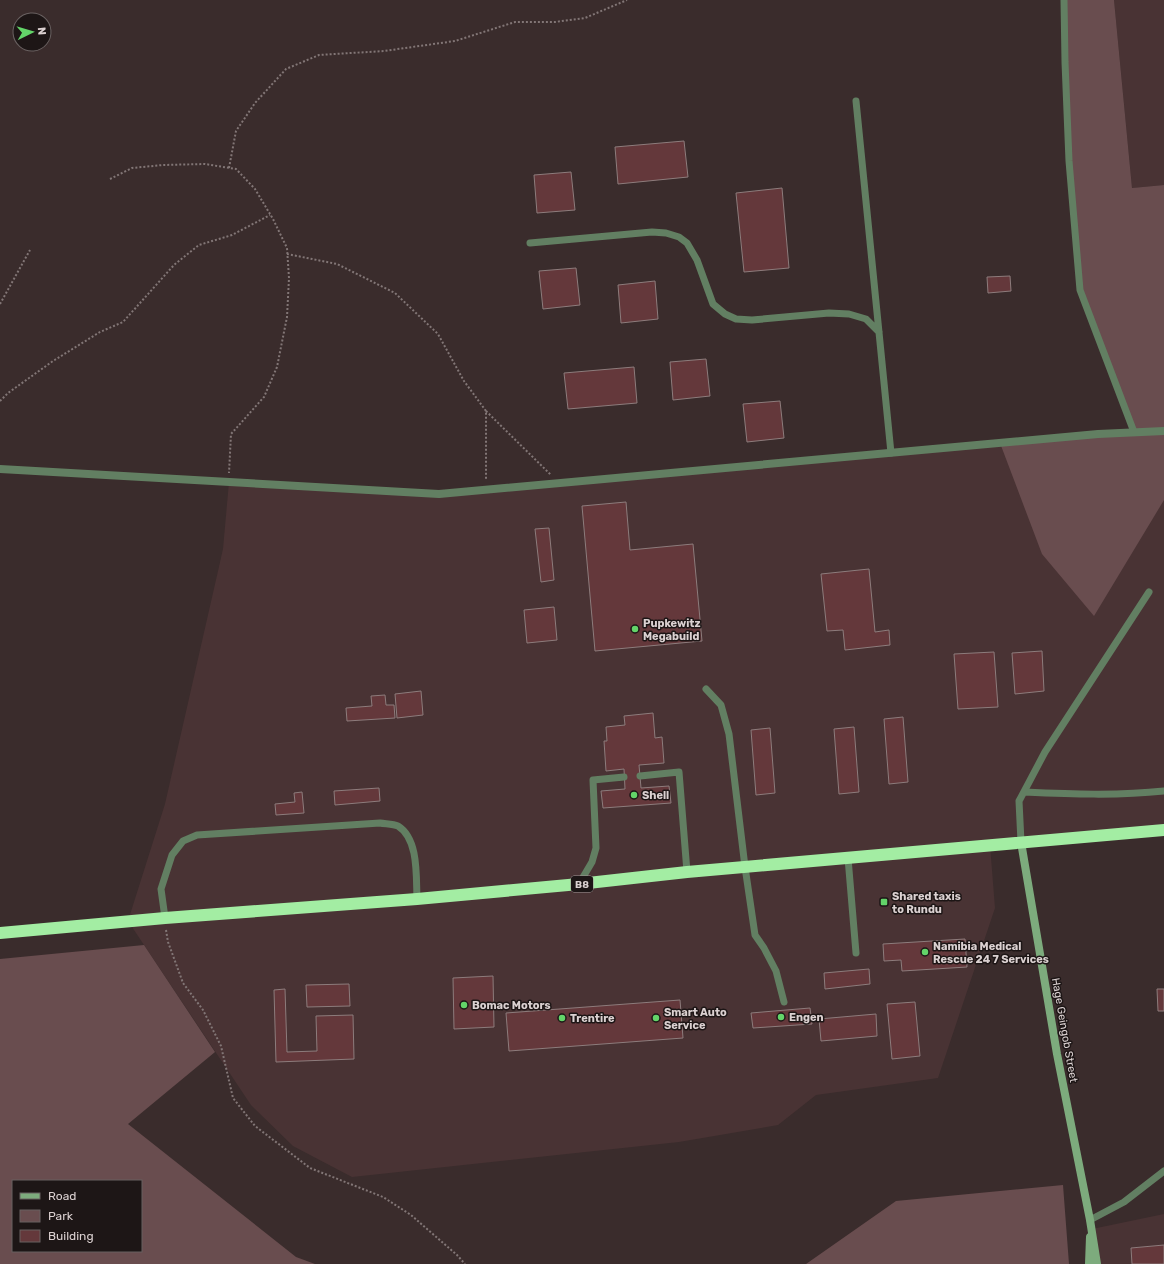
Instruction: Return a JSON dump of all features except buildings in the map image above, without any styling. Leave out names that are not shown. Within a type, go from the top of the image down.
[{"type":"highway","name":"B8","points":[[0,933],[164,918],[418,899],[687,872],[1164,830]]},
{"type":"street","points":[[0,469],[439,494],[1098,434],[1164,431]]},
{"type":"street","name":"Hage Geingob Street","points":[[1021,842],[1057,1054],[1090,1220],[1097,1264]]},
{"type":"street","name":"Hage Geingob Street","points":[[1089,1264],[1090,1220]]},
{"type":"lane","points":[[1064,0],[1069,161],[1080,290],[1134,432]]},
{"type":"lane","points":[[856,101],[891,453]]},
{"type":"lane","points":[[530,243],[652,232],[666,233],[687,243],[697,260],[713,304],[724,314],[736,318],[752,320],[829,313],[849,314],[866,319],[879,332]]},
{"type":"lane","points":[[1021,842],[1019,801],[1045,752],[1149,592]]},
{"type":"lane","points":[[706,689],[721,705],[729,734],[755,935],[764,948],[776,971],[784,1002]]},
{"type":"lane","points":[[640,776],[679,772],[687,872]]},
{"type":"lane","points":[[579,884],[592,862],[596,848],[593,780],[624,777]]},
{"type":"lane","points":[[1024,792],[1070,794],[1148,792],[1164,790]]},
{"type":"lane","points":[[164,918],[161,889],[172,855],[183,841],[197,835],[380,823],[397,825],[406,833],[412,845],[416,862],[418,899]]},
{"type":"lane","points":[[848,858],[856,953]]},
{"type":"lane","points":[[1090,1220],[1124,1202],[1164,1171]]},
{"type":"path","points":[[229,168],[236,132],[255,103],[286,68],[319,55],[384,51],[455,41],[515,22],[555,22],[585,18],[627,0]]},
{"type":"path","points":[[110,179],[132,168],[163,165],[205,164],[236,169],[255,189],[287,248],[289,278],[287,317],[277,367],[264,397],[231,434],[229,482]]},
{"type":"path","points":[[0,401],[8,393],[53,361],[100,332],[123,322],[174,265],[198,245],[232,235],[270,215]]},
{"type":"path","points":[[0,304],[30,250]]},
{"type":"path","points":[[287,254],[337,264],[395,293],[438,334],[464,381],[486,411],[559,483]]},
{"type":"path","points":[[486,411],[486,490]]},
{"type":"path","points":[[164,918],[168,942],[183,983],[203,1010],[222,1046],[233,1098],[255,1126],[310,1168],[383,1197],[411,1215],[457,1255],[465,1264]]},
{"type":"shaded area","points":[[1114,0],[1164,0],[1164,185],[1132,188]]},
{"type":"shaded area","points":[[1164,430],[1164,830],[990,845],[995,908],[938,1078],[816,1095],[778,1125],[679,1142],[352,1177],[293,1146],[251,1105],[128,921],[165,804],[223,549],[229,482],[439,494]]},
{"type":"shaded area","points":[[1164,1214],[1164,1264],[1097,1264],[1092,1229]]},
{"type":"green space","points":[[1064,0],[1114,0],[1132,188],[1164,185],[1164,500],[1094,616],[1042,554],[1000,443],[1134,432],[1080,290],[1069,161]]},
{"type":"green space","points":[[144,945],[215,1052],[128,1124],[296,1257],[315,1264],[0,1264],[0,959]]},
{"type":"green space","points":[[1063,1185],[1069,1264],[806,1264],[896,1201]]},
{"type":"place","name":"Pupkewitz Megabuild","points":[[635,629]]},
{"type":"place","name":"Shell","points":[[634,795]]},
{"type":"place","name":"Shared taxis to Rundu","points":[[884,902]]},
{"type":"place","name":"Namibia Medical Rescue 24 7 Services","points":[[925,952]]},
{"type":"place","name":"Bomac Motors","points":[[464,1005]]},
{"type":"place","name":"Engen","points":[[781,1017]]},
{"type":"place","name":"Trentire","points":[[562,1018]]},
{"type":"place","name":"Smart Auto Service","points":[[656,1018]]}]
